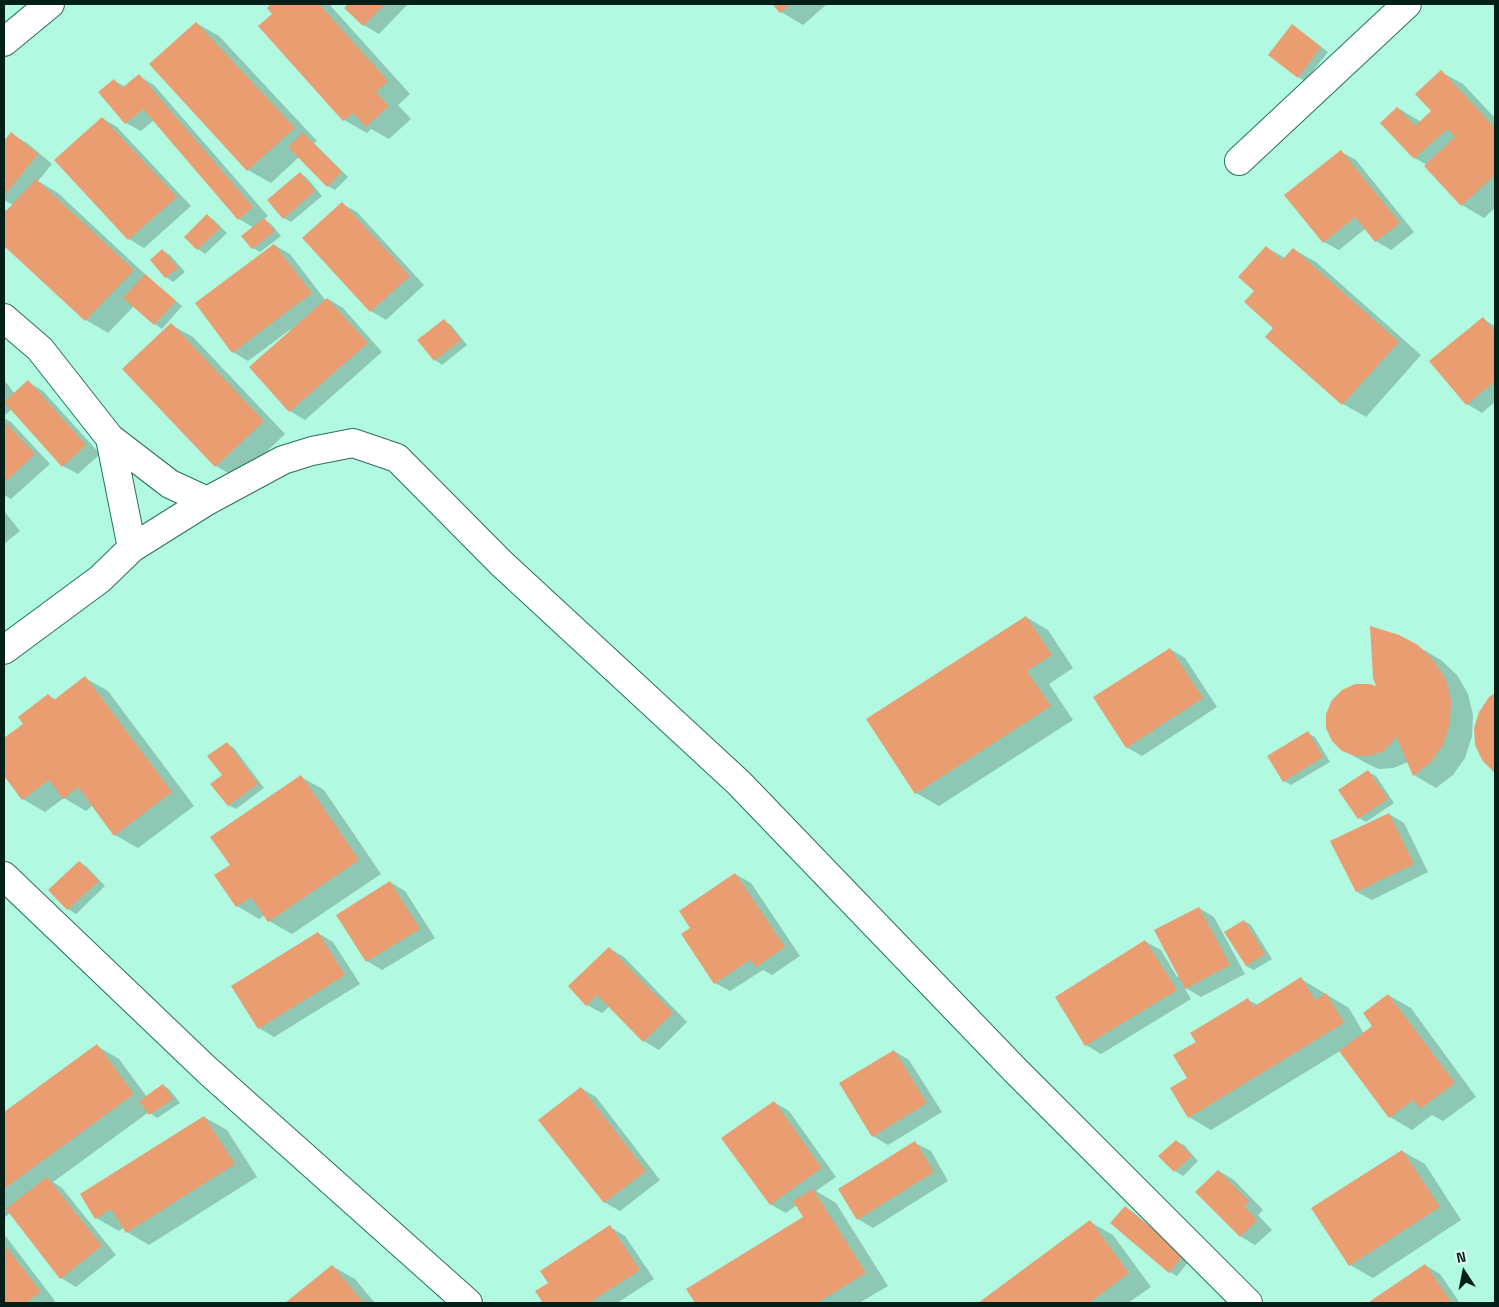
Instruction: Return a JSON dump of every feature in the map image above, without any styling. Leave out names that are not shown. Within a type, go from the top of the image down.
[{"type":"street","points":[[4,42],[50,4]]},
{"type":"street","points":[[1239,161],[1407,4]]},
{"type":"street","points":[[4,318],[40,349],[110,438],[170,484],[207,501]]},
{"type":"street","points":[[110,438],[132,548]]},
{"type":"street","points":[[4,650],[100,579],[132,548],[207,501],[283,460],[312,451],[353,443],[397,458],[501,563],[739,783],[1015,1070],[1248,1303]]},
{"type":"street","points":[[4,876],[207,1070],[468,1303]]},
{"type":"building","points":[[271,4],[319,4],[388,81],[376,92],[389,106],[366,127],[353,113],[343,121],[258,26],[272,14],[267,8]]},
{"type":"building","points":[[348,4],[385,4],[363,26],[344,8]]},
{"type":"building","points":[[772,4],[791,4],[780,13]]},
{"type":"building","points":[[196,22],[295,128],[247,171],[149,64]]},
{"type":"building","points":[[1292,24],[1321,47],[1298,78],[1268,55]]},
{"type":"building","points":[[1441,70],[1495,128],[1495,175],[1461,206],[1424,166],[1455,137],[1447,129],[1414,159],[1380,123],[1397,107],[1415,126],[1431,111],[1415,94]]},
{"type":"building","points":[[139,74],[253,207],[238,220],[143,109],[125,124],[98,92],[114,79],[122,88]]},
{"type":"building","points":[[102,117],[177,197],[128,240],[54,160]]},
{"type":"building","points":[[11,132],[38,154],[4,196],[4,141]]},
{"type":"building","points":[[303,133],[342,172],[327,187],[288,147]]},
{"type":"building","points":[[1341,150],[1400,223],[1375,242],[1355,217],[1323,243],[1284,195]]},
{"type":"building","points":[[300,172],[315,191],[283,219],[267,200]]},
{"type":"building","points":[[36,179],[134,270],[85,321],[4,246],[4,209],[6,211]]},
{"type":"building","points":[[342,202],[410,276],[370,312],[302,238]]},
{"type":"building","points":[[207,214],[220,228],[197,250],[184,237]]},
{"type":"building","points":[[264,218],[275,231],[252,249],[241,236]]},
{"type":"building","points":[[274,244],[312,293],[232,353],[195,303]]},
{"type":"building","points":[[1266,246],[1282,260],[1293,248],[1399,342],[1342,405],[1265,337],[1273,328],[1244,302],[1254,291],[1238,277]]},
{"type":"building","points":[[162,249],[178,268],[165,278],[150,260]]},
{"type":"building","points":[[145,274],[176,301],[154,325],[123,298]]},
{"type":"building","points":[[327,298],[368,343],[289,412],[249,367]]},
{"type":"building","points":[[1483,317],[1495,332],[1495,381],[1466,405],[1429,361]]},
{"type":"building","points":[[444,319],[461,340],[434,361],[417,340]]},
{"type":"building","points":[[171,323],[264,421],[215,467],[122,369]]},
{"type":"building","points":[[28,380],[86,445],[62,467],[4,402]]},
{"type":"building","points":[[4,421],[35,454],[4,483]]},
{"type":"building","points":[[1026,616],[1052,655],[1027,671],[1051,706],[915,794],[866,719]]},
{"type":"building","points":[[1370,626],[1399,635],[1418,645],[1434,661],[1446,680],[1451,701],[1450,723],[1443,745],[1430,763],[1413,776],[1396,736],[1384,751],[1370,756],[1355,756],[1342,751],[1332,741],[1326,728],[1326,714],[1332,700],[1342,690],[1355,684],[1376,686],[1373,678]]},
{"type":"building","points":[[1170,648],[1203,698],[1126,748],[1093,697]]},
{"type":"building","points":[[85,676],[172,792],[114,836],[78,787],[63,799],[49,780],[22,800],[4,776],[4,738],[23,724],[18,717],[48,694],[54,700]]},
{"type":"building","points":[[1495,693],[1495,773],[1482,760],[1475,745],[1474,728],[1479,712],[1489,697]]},
{"type":"building","points":[[1308,731],[1323,757],[1283,782],[1267,756]]},
{"type":"building","points":[[227,742],[258,784],[228,806],[210,784],[222,775],[207,756]]},
{"type":"building","points":[[1368,770],[1388,799],[1358,819],[1338,790]]},
{"type":"building","points":[[301,775],[359,860],[268,922],[251,897],[236,907],[214,875],[230,865],[210,837]]},
{"type":"building","points":[[1389,813],[1414,864],[1356,892],[1330,841]]},
{"type":"building","points":[[79,861],[99,881],[67,910],[48,890]]},
{"type":"building","points":[[735,873],[785,947],[756,967],[750,960],[714,984],[681,934],[690,928],[679,911]]},
{"type":"building","points":[[390,881],[420,929],[366,962],[336,915]]},
{"type":"building","points":[[1199,907],[1230,965],[1185,989],[1154,930]]},
{"type":"building","points":[[1244,920],[1265,954],[1246,966],[1224,932]]},
{"type":"building","points":[[318,932],[345,975],[258,1029],[231,986]]},
{"type":"building","points":[[1145,940],[1177,990],[1085,1046],[1055,997]]},
{"type":"building","points":[[609,947],[673,1013],[643,1042],[597,995],[586,1006],[568,986]]},
{"type":"building","points":[[1301,977],[1315,1000],[1326,993],[1344,1023],[1188,1118],[1170,1088],[1187,1078],[1173,1055],[1196,1042],[1190,1033],[1248,998],[1253,1007]]},
{"type":"building","points":[[1388,994],[1455,1083],[1420,1109],[1413,1100],[1389,1118],[1339,1051],[1372,1026],[1363,1013]]},
{"type":"building","points":[[97,1044],[134,1094],[4,1189],[4,1112]]},
{"type":"building","points":[[894,1050],[927,1103],[872,1137],[839,1083]]},
{"type":"building","points":[[163,1084],[173,1099],[149,1115],[139,1101]]},
{"type":"building","points":[[581,1087],[646,1171],[604,1203],[538,1120]]},
{"type":"building","points":[[774,1101],[822,1168],[770,1205],[721,1138]]},
{"type":"building","points":[[204,1116],[235,1164],[126,1233],[111,1209],[95,1219],[80,1194]]},
{"type":"building","points":[[1176,1140],[1192,1156],[1174,1172],[1158,1156]]},
{"type":"building","points":[[915,1141],[934,1172],[857,1220],[838,1189]]},
{"type":"building","points":[[1402,1150],[1440,1207],[1349,1266],[1311,1208]]},
{"type":"building","points":[[1218,1170],[1249,1201],[1244,1206],[1257,1220],[1240,1237],[1195,1192]]},
{"type":"building","points":[[47,1177],[102,1246],[60,1279],[6,1209]]},
{"type":"building","points":[[813,1189],[866,1273],[817,1303],[695,1303],[686,1289],[803,1217],[793,1201]]},
{"type":"building","points":[[1125,1206],[1184,1255],[1169,1273],[1110,1223]]},
{"type":"building","points":[[1090,1220],[1129,1273],[1089,1303],[978,1303]]},
{"type":"building","points":[[610,1225],[640,1270],[589,1303],[543,1303],[535,1291],[548,1283],[540,1271]]},
{"type":"building","points":[[4,1244],[41,1292],[25,1303],[4,1303]]},
{"type":"building","points":[[1425,1264],[1452,1303],[1369,1302]]},
{"type":"building","points":[[332,1265],[364,1303],[285,1303]]}]
